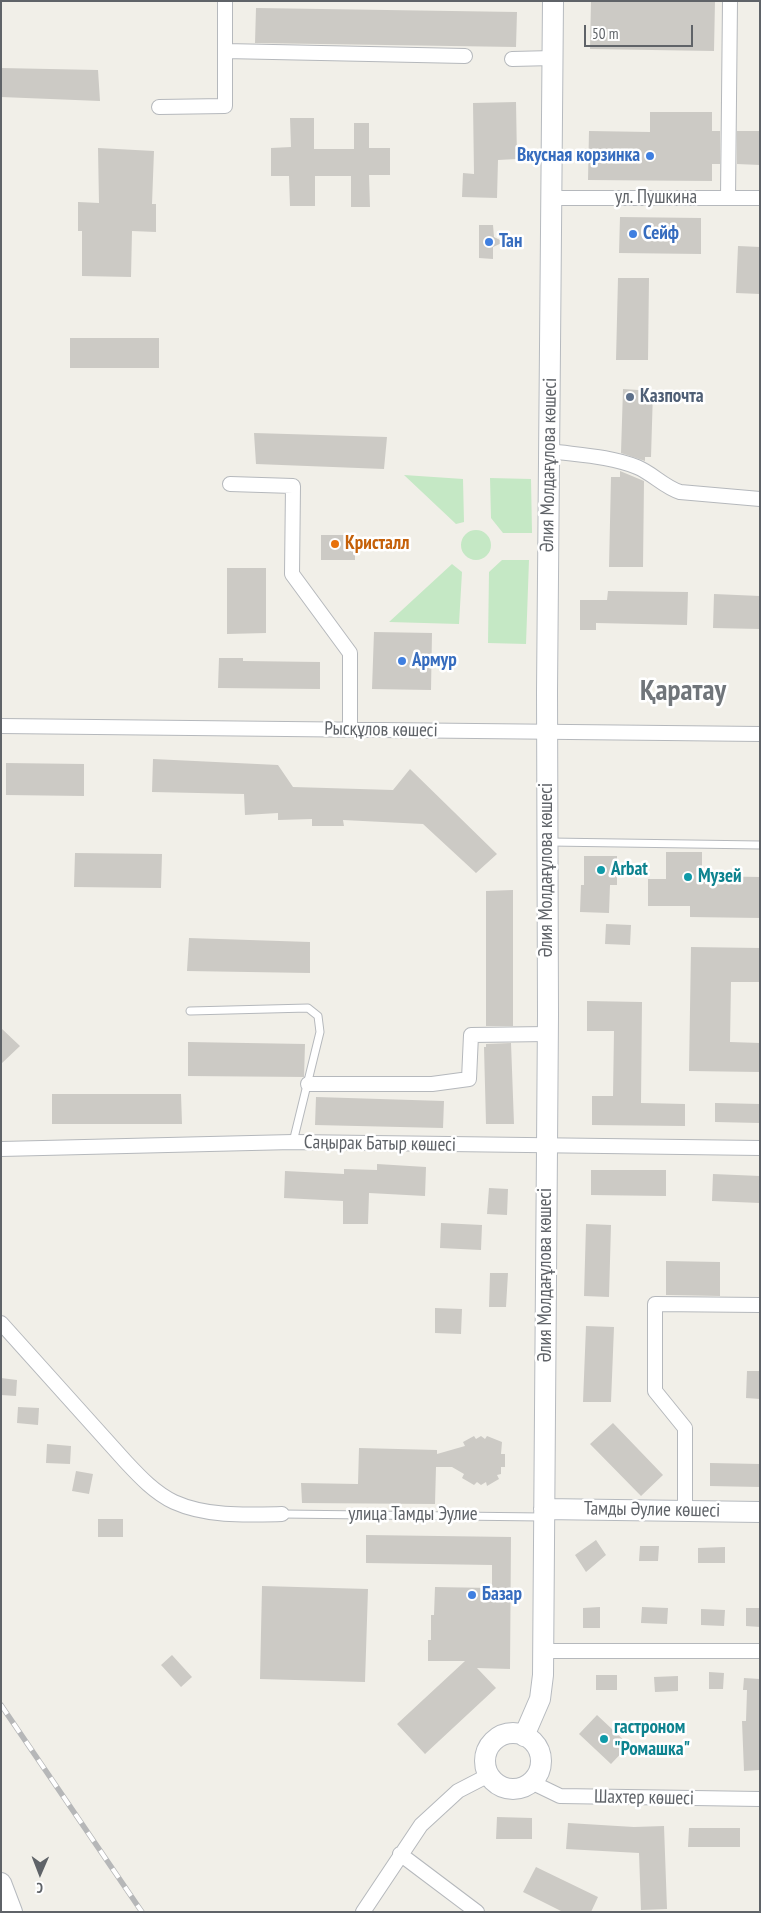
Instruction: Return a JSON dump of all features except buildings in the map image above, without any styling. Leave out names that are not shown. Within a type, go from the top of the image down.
[{"type":"street","points":[[159,107],[225,106],[225,1]]},
{"type":"street","name":"Әлия Молдағұлова көшесі","points":[[524,1736],[540,1699],[544,1651],[548,1034],[547,732],[553,198],[553,1]]},
{"type":"street","points":[[728,198],[730,1]]},
{"type":"street","points":[[225,52],[465,56]]},
{"type":"street","points":[[512,59],[553,58]]},
{"type":"street","name":"ул. Пушкина","points":[[553,198],[760,198]]},
{"type":"street","points":[[550,450],[625,462],[653,475],[672,490],[680,492],[760,499]]},
{"type":"street","points":[[230,484],[293,486],[292,574],[350,653],[350,730]]},
{"type":"street","name":"Рысқұлов көшесі","points":[[1,726],[760,734]]},
{"type":"street","points":[[308,1084],[432,1084],[469,1079],[471,1035],[548,1034]]},
{"type":"street","name":"Саңырак Батыр көшесі","points":[[1,1148],[293,1142],[760,1148]]},
{"type":"street","points":[[685,1511],[685,1428],[655,1391],[655,1304],[760,1305]]},
{"type":"street","points":[[1,1323],[126,1462],[148,1484],[167,1497],[198,1510],[250,1515],[282,1514]]},
{"type":"street","name":"Тамды Әулие көшесі","points":[[544,1513],[760,1512]]},
{"type":"street","points":[[544,1651],[760,1651]]},
{"type":"street","points":[[515,1733],[524,1736],[533,1742],[539,1752],[541,1763],[538,1774],[531,1782],[516,1789],[500,1786],[489,1775],[485,1766],[485,1756],[489,1746],[505,1734],[515,1733]]},
{"type":"street","points":[[363,1912],[421,1825],[458,1791],[489,1775]]},
{"type":"street","name":"Шахтер көшесі","points":[[531,1782],[560,1796],[760,1799]]},
{"type":"street","points":[[400,1854],[477,1912]]},
{"type":"street","points":[[1,1883],[12,1912]]},
{"type":"lane","points":[[547,842],[760,844]]},
{"type":"lane","points":[[190,1011],[308,1008],[318,1016],[320,1032],[293,1142]]},
{"type":"lane","name":"улица Тамды Эулие","points":[[282,1514],[544,1513]]},
{"type":"green space","points":[[404,475],[463,479],[464,522],[456,524]]},
{"type":"green space","points":[[490,478],[531,479],[532,533],[503,533],[491,518]]},
{"type":"green space","points":[[476,530],[487,534],[491,545],[487,556],[476,560],[465,556],[461,545],[465,534]]},
{"type":"green space","points":[[502,560],[529,560],[526,644],[488,643],[489,572]]},
{"type":"green space","points":[[452,564],[462,572],[459,624],[389,622]]},
{"type":"railway","points":[[1,1705],[142,1912]]},
{"type":"place","name":"Вкусная корзинка","points":[[650,156]]},
{"type":"place","name":"Сейф","points":[[633,234]]},
{"type":"place","name":"Тан","points":[[489,242]]},
{"type":"place","name":"Казпочта","points":[[630,397]]},
{"type":"place","name":"Кристалл","points":[[335,544]]},
{"type":"place","name":"Армур","points":[[402,661]]},
{"type":"place","name":"Arbat","points":[[601,870]]},
{"type":"place","name":"Музей","points":[[688,877]]},
{"type":"place","name":"Базар","points":[[472,1595]]},
{"type":"place","name":"гастроном \"Ромашка\"","points":[[604,1739]]},
{"type":"district","name":"Қаратау","points":[[683,692]]}]
